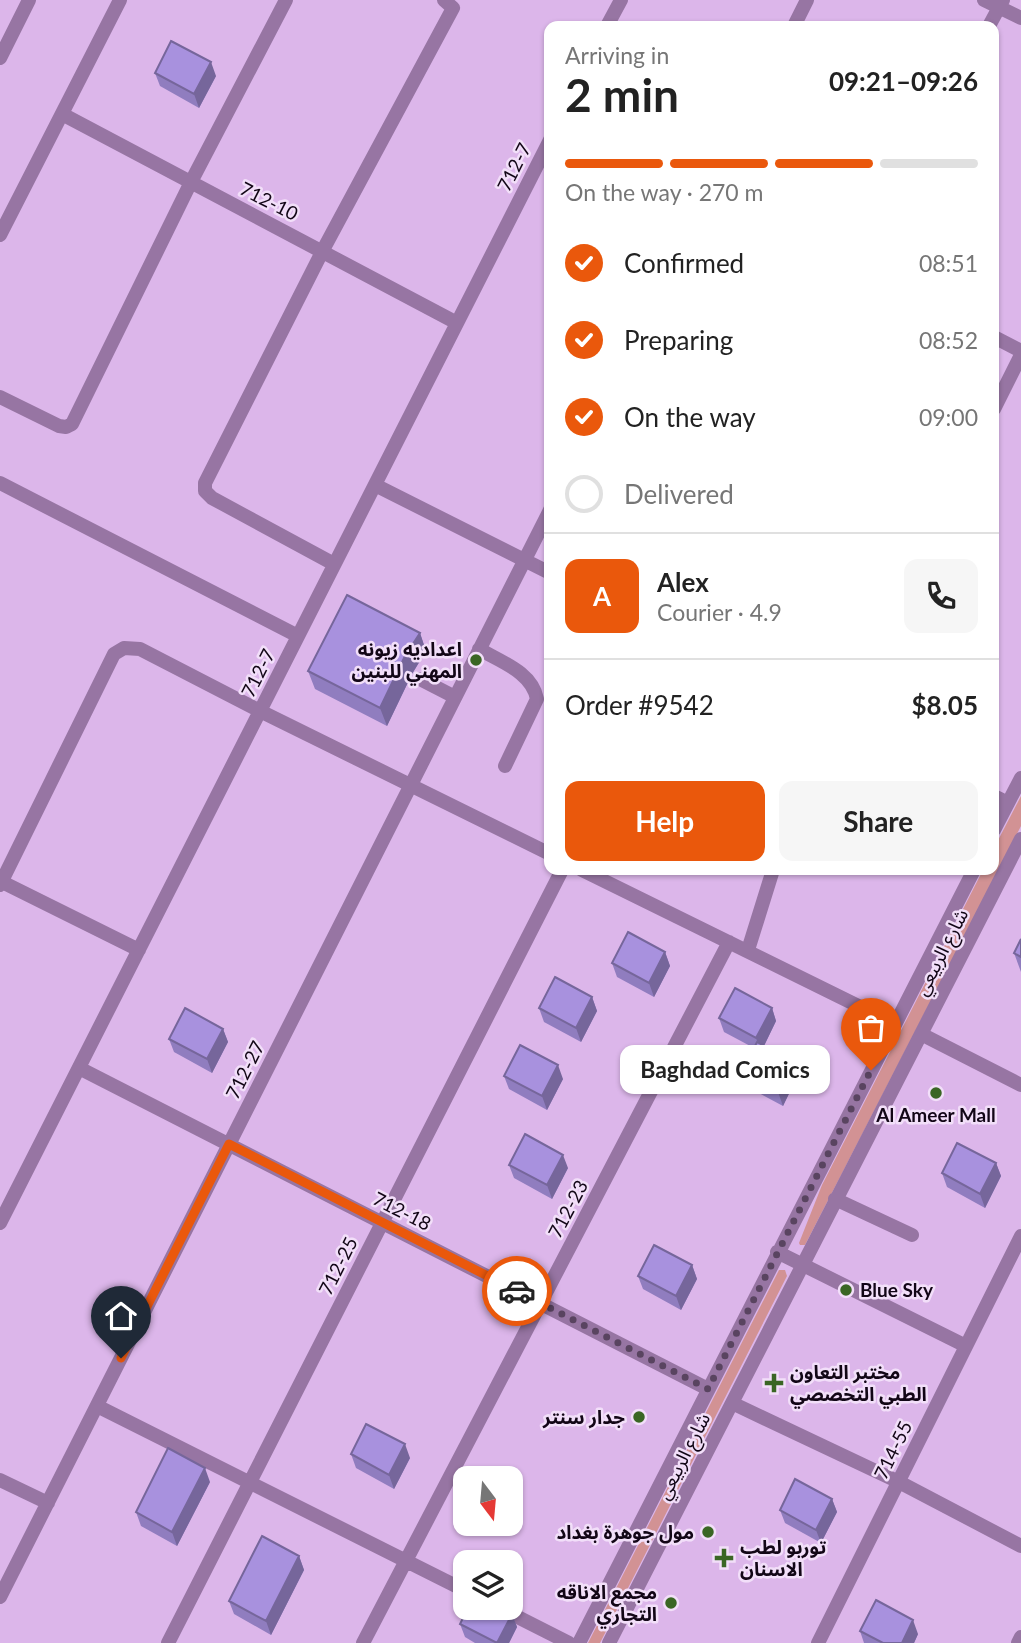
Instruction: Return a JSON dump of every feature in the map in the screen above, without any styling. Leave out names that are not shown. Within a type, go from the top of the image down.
[{"type":"street","points":[[0,58],[29,0]]},
{"type":"street","points":[[0,397],[59,426],[72,424],[191,182],[286,0]]},
{"type":"street","points":[[796,21],[807,0]]},
{"type":"street","points":[[984,0],[1001,4],[1021,18]]},
{"type":"street","points":[[0,235],[117,1]]},
{"type":"street","points":[[609,21],[619,1]]},
{"type":"street","points":[[334,564],[212,498],[205,491],[205,483],[452,3]]},
{"type":"street","points":[[992,21],[1001,4]]},
{"type":"street","name":"712-10","points":[[62,114],[457,323]]},
{"type":"street","name":"712-7","points":[[0,1223],[544,152]]},
{"type":"street","points":[[999,340],[1021,353],[999,399]]},
{"type":"street","points":[[0,483],[298,636]]},
{"type":"street","points":[[374,485],[544,570]]},
{"type":"street","name":"712-27","points":[[0,1597],[544,522]]},
{"type":"street","points":[[139,950],[1,883],[114,654],[124,648],[140,649],[544,851]]},
{"type":"street","points":[[479,649],[528,677],[535,687],[537,699],[505,766]]},
{"type":"street","points":[[420,679],[455,697]]},
{"type":"street","points":[[999,821],[1021,778]]},
{"type":"street","points":[[999,798],[1008,803]]},
{"type":"street","name":"شارع الربيعي","points":[[609,1643],[1021,839]]},
{"type":"street","name":"712-25","points":[[167,1643],[559,875]]},
{"type":"street","points":[[592,875],[895,1024]]},
{"type":"street","points":[[748,950],[770,875]]},
{"type":"street","name":"شارع الربيعي","points":[[579,1643],[971,875]]},
{"type":"street","name":"712-23","points":[[363,1643],[729,942]]},
{"type":"street","points":[[921,1034],[1021,1086]]},
{"type":"street","name":"712-18","points":[[79,1068],[708,1389]]},
{"type":"street","points":[[835,1199],[912,1235]]},
{"type":"street","name":"714-55","points":[[818,1643],[1021,1236]]},
{"type":"street","points":[[777,1252],[966,1346]]},
{"type":"street","points":[[732,1403],[899,1482],[1021,1546]]},
{"type":"street","points":[[97,1406],[453,1584]]},
{"type":"street","points":[[0,1480],[48,1503]]},
{"type":"street","points":[[523,1620],[569,1643]]},
{"type":"street","points":[[1018,1643],[1021,1637]]},
{"type":"shaded area","points":[[1021,796],[1021,826],[999,869],[999,838]]},
{"type":"shaded area","points":[[980,875],[996,875],[805,1245],[800,1245],[822,1185]]},
{"type":"shaded area","points":[[779,1270],[785,1270],[787,1276],[600,1643],[588,1643]]},
{"type":"building","points":[[171,41],[211,62],[194,94],[155,73]]},
{"type":"building","points":[[347,595],[420,633],[405,656],[380,708],[308,671]]},
{"type":"building","points":[[628,932],[665,952],[649,983],[612,963]]},
{"type":"building","points":[[1021,939],[1021,957],[1014,953]]},
{"type":"building","points":[[555,977],[592,997],[576,1028],[539,1008]]},
{"type":"building","points":[[735,988],[772,1008],[756,1038],[719,1018]]},
{"type":"building","points":[[185,1008],[223,1029],[207,1059],[169,1039]]},
{"type":"building","points":[[757,1042],[793,1062],[778,1092],[741,1073]]},
{"type":"building","points":[[520,1045],[558,1065],[542,1096],[504,1076]]},
{"type":"building","points":[[525,1134],[563,1155],[547,1185],[509,1165]]},
{"type":"building","points":[[957,1143],[996,1163],[980,1194],[942,1173]]},
{"type":"building","points":[[654,1245],[692,1265],[676,1296],[638,1276]]},
{"type":"building","points":[[366,1424],[405,1444],[389,1475],[351,1454]]},
{"type":"building","points":[[168,1448],[205,1468],[172,1532],[136,1512]]},
{"type":"building","points":[[795,1479],[832,1499],[816,1530],[780,1510]]},
{"type":"building","points":[[262,1536],[299,1556],[266,1621],[229,1601]]},
{"type":"building","points":[[876,1600],[913,1620],[902,1643],[883,1643],[860,1631]]},
{"type":"building","points":[[462,1620],[509,1620],[497,1643],[460,1624]]},
{"type":"way so far","points":[[517,1291],[708,1389],[871,1070]]},
{"type":"place","name":"اعداديه زيونه المهني للبنين","points":[[476,660]]},
{"type":"place","name":"Baghdad Comics","points":[[871,1070]]},
{"type":"place","name":"Al Ameer Mall","points":[[936,1093]]},
{"type":"place","name":"Blue Sky","points":[[846,1290]]},
{"type":"place","name":"مختبر التعاون الطبي التخصصي","points":[[774,1383]]},
{"type":"place","name":"جدار سنتر","points":[[639,1417]]},
{"type":"place","name":"مول جوهرة بغداد","points":[[708,1532]]},
{"type":"place","name":"توربو لطب الاسنان","points":[[724,1558]]},
{"type":"place","name":"مجمع الاناقه التجاري","points":[[671,1603]]},
{"type":"route","points":[[121,1358],[229,1144],[517,1291]]}]
